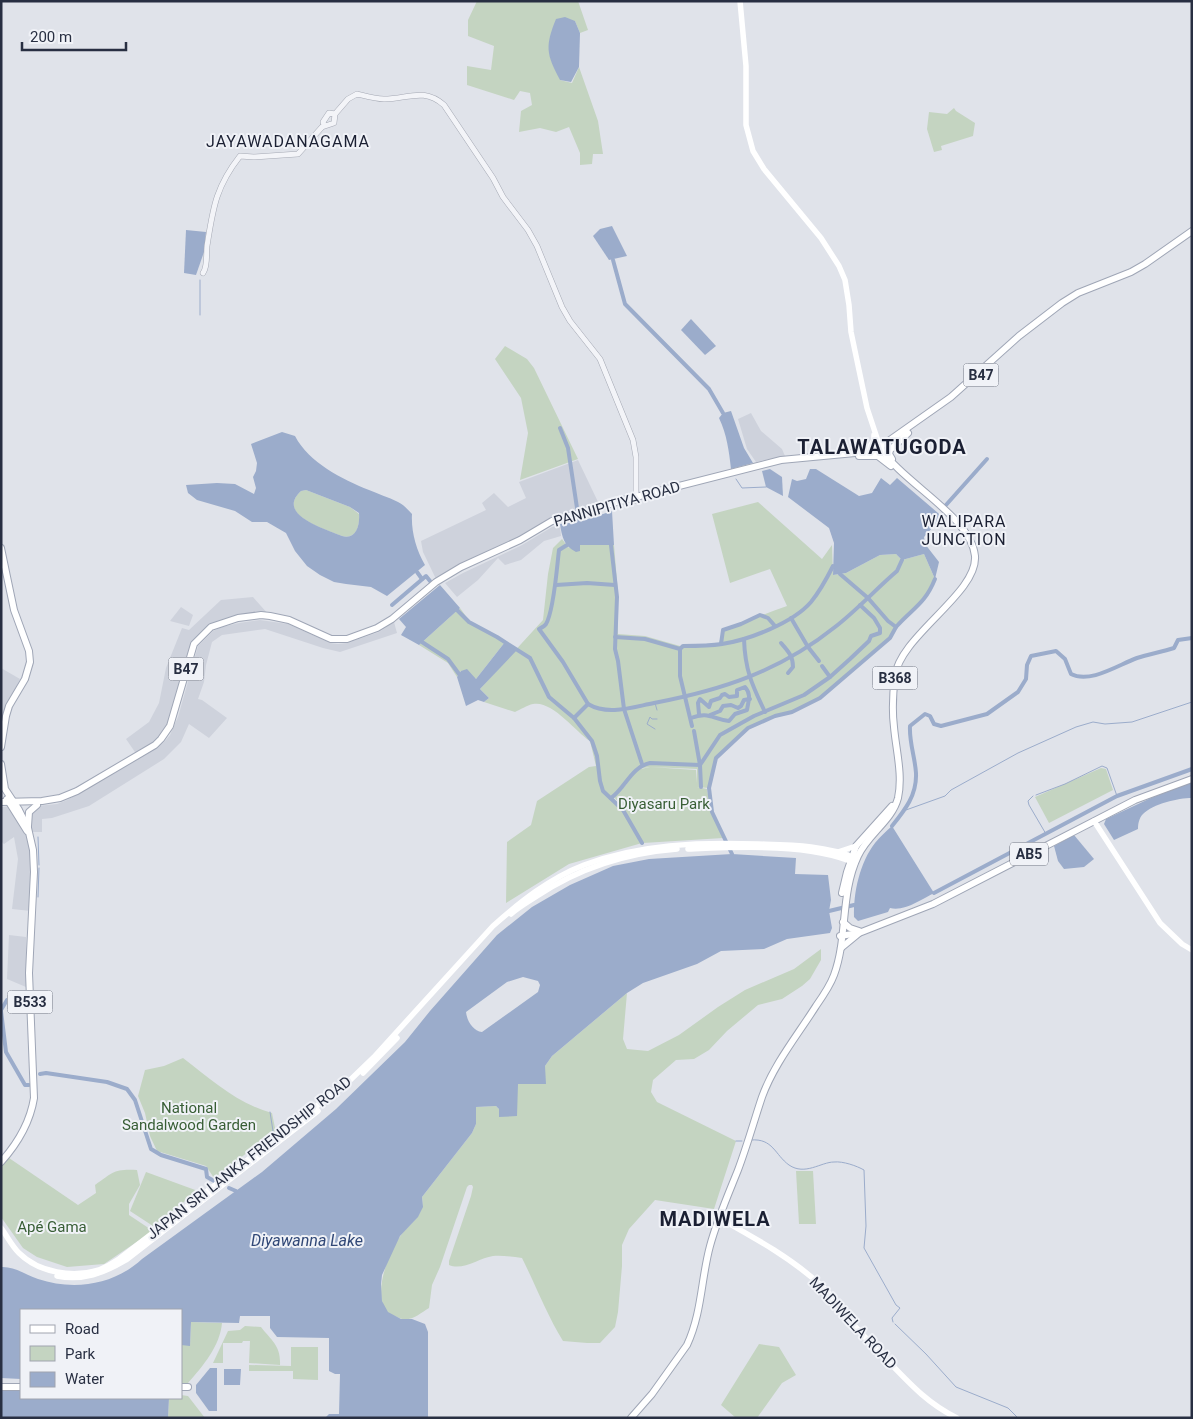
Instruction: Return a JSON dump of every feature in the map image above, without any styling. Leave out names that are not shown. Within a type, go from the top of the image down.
[{"type":"main road","points":[[740,1],[746,66],[746,125],[753,151],[764,169],[821,238],[839,266],[845,280],[851,332],[872,423],[881,448]]},
{"type":"main road","name":"PANNIPITIYA ROAD","points":[[12,803],[60,798],[101,777],[161,739],[166,733],[173,716],[194,644],[211,627],[238,618],[260,615],[280,617],[338,640],[363,634],[392,619],[436,582],[461,567],[520,540],[552,521],[781,460],[881,448],[951,397],[1019,336],[1062,302],[1078,293],[1146,264],[1192,231]]},
{"type":"main road","name":"PANNIPITIYA ROAD","points":[[12,803],[36,805],[67,800],[164,742],[170,735],[177,717],[195,652],[198,646],[213,631],[230,625],[260,619],[279,621],[330,642],[338,644],[347,642],[379,632],[394,622],[438,585],[462,571],[521,544],[551,526],[636,499],[782,463],[859,456],[881,448],[908,433],[953,400],[1021,339],[1064,306],[1094,290],[1136,275],[1192,236]]},
{"type":"main road","points":[[872,423],[882,440],[899,434]]},
{"type":"main road","points":[[849,453],[874,443],[872,423]]},
{"type":"main road","points":[[903,474],[889,452],[908,433]]},
{"type":"main road","name":"B368","points":[[837,962],[847,872],[868,839],[891,814],[897,799],[899,773],[893,724],[897,668],[913,642],[967,582],[974,568],[975,560],[971,541],[966,531],[903,474],[881,448]]},
{"type":"main road","points":[[859,456],[880,457],[903,474]]},
{"type":"main road","points":[[1,548],[14,610],[29,651],[30,662],[25,679],[9,706],[1,747]]},
{"type":"main road","points":[[1,764],[4,788],[12,803]]},
{"type":"main road","name":"AB5","points":[[840,934],[867,930],[933,904],[1135,800],[1192,779]]},
{"type":"main road","points":[[1,792],[12,803]]},
{"type":"main road","name":"B368","points":[[844,895],[856,846],[897,799]]},
{"type":"main road","name":"B47","points":[[1,802],[12,803]]},
{"type":"main road","name":"B47","points":[[1,805],[12,803]]},
{"type":"main road","name":"B533","points":[[1,1162],[27,1127],[34,1098],[29,973],[34,857],[29,831],[12,803]]},
{"type":"main road","points":[[29,831],[29,812],[36,805]]},
{"type":"main road","points":[[1094,821],[1160,923],[1182,944],[1192,950]]},
{"type":"main road","name":"JAPAN SRI LANKA FRIENDSHIP ROAD","points":[[1,1228],[19,1253],[30,1261],[53,1271],[76,1274],[91,1272],[106,1267],[120,1259],[280,1133],[346,1085],[381,1050],[493,926],[514,907],[540,888],[583,865],[636,849],[657,846],[733,846],[797,850],[839,854],[853,860]]},
{"type":"main road","name":"JAPAN SRI LANKA FRIENDSHIP ROAD","points":[[1,1234],[10,1248],[19,1256],[40,1270],[51,1274],[67,1278],[82,1278],[109,1270],[126,1260],[354,1081],[375,1062],[495,929],[514,912],[552,886],[584,870],[621,858],[657,851],[721,846]]},
{"type":"main road","points":[[847,872],[839,854],[856,846]]},
{"type":"main road","name":"B368","points":[[631,1418],[652,1394],[688,1345],[698,1319],[708,1257],[719,1218],[770,1076],[834,976],[841,948],[842,913]]},
{"type":"main road","points":[[841,948],[859,932],[843,922]]},
{"type":"main road","name":"MADIWELA ROAD","points":[[719,1218],[804,1270],[825,1289],[854,1325],[912,1387],[935,1406],[957,1418]]},
{"type":"main road","points":[[1,1385],[20,1386]]},
{"type":"street","points":[[204,273],[216,198],[222,181],[240,156],[298,154],[324,126],[334,123],[335,114],[348,100],[357,94],[382,99],[422,94],[444,105],[507,202],[528,230],[537,246],[562,308],[600,359],[633,440],[636,457],[636,499]]},
{"type":"street","points":[[324,126],[323,122],[326,115],[329,113],[335,114]]},
{"type":"shaded area","points":[[751,413],[761,431],[782,449],[785,456],[756,462],[747,449],[738,419]]},
{"type":"shaded area","points":[[578,460],[599,504],[518,538],[436,579],[423,552],[421,541],[486,510],[482,503],[494,493],[508,507],[526,498],[519,482]]},
{"type":"shaded area","points":[[560,525],[561,536],[544,541],[521,560],[505,565],[498,558],[478,580],[457,597],[445,583],[522,545],[552,527]]},
{"type":"shaded area","points":[[253,597],[269,615],[220,623],[194,644],[166,733],[137,755],[126,739],[149,722],[159,703],[166,668],[182,628],[189,630],[221,600]]},
{"type":"shaded area","points":[[181,607],[193,615],[189,626],[170,621]]},
{"type":"shaded area","points":[[260,620],[288,624],[330,643],[338,644],[347,643],[379,632],[394,622],[397,633],[340,652],[265,629],[222,635],[212,642],[204,682],[198,699],[227,718],[209,738],[189,724],[181,742],[164,759],[89,806],[52,818],[42,819],[42,832],[29,832],[29,817],[37,806],[57,804],[67,800],[157,748],[164,742],[170,735],[178,717],[198,646],[213,631],[222,627]]},
{"type":"shaded area","points":[[1,668],[20,679],[4,712],[1,725]]},
{"type":"shaded area","points":[[10,806],[28,834],[31,845],[31,911],[12,909],[18,859],[14,837],[4,844],[1,841],[1,807]]},
{"type":"shaded area","points":[[9,935],[26,937],[26,987],[7,979]]},
{"type":"green space","points":[[477,1],[578,1],[588,30],[580,33],[575,21],[560,80],[572,83],[579,67],[598,121],[603,154],[593,154],[592,164],[580,165],[580,153],[569,127],[556,132],[540,128],[519,132],[521,111],[532,105],[530,93],[520,91],[514,100],[467,85],[467,66],[491,70],[494,46],[468,36],[468,20]]},
{"type":"green space","points":[[954,108],[975,123],[973,136],[941,146],[942,150],[934,152],[927,129],[929,112],[947,114]]},
{"type":"green space","points":[[505,346],[527,359],[534,368],[578,459],[520,480],[528,433],[521,398],[495,359]]},
{"type":"green space","points":[[306,490],[350,507],[359,514],[358,527],[354,534],[347,537],[342,536],[305,520],[298,514],[294,507],[295,500],[301,491]]},
{"type":"green space","name":"Diyasaru Park","points":[[758,502],[822,559],[832,545],[833,575],[846,573],[880,555],[896,554],[902,560],[924,554],[935,579],[922,603],[906,616],[896,627],[890,638],[820,698],[792,712],[775,716],[748,728],[717,758],[709,788],[697,787],[707,789],[711,812],[723,838],[643,843],[624,809],[614,797],[626,785],[636,770],[650,767],[636,769],[625,785],[613,797],[623,810],[642,843],[569,864],[506,903],[507,842],[531,825],[537,801],[589,767],[596,766],[590,741],[555,711],[540,704],[533,704],[515,712],[484,702],[489,698],[480,689],[543,620],[553,548],[562,539],[569,548],[580,545],[614,545],[618,593],[618,634],[645,636],[680,646],[719,643],[723,630],[787,606],[770,569],[730,583],[712,514]],"holes":[[[650,767],[697,769],[697,783],[696,770]]]},
{"type":"green space","points":[[460,608],[470,622],[505,642],[476,679],[461,671],[457,677],[448,663],[419,645]]},
{"type":"green space","points":[[1101,768],[1106,769],[1113,790],[1049,823],[1035,797]]},
{"type":"green space","points":[[821,949],[821,960],[810,979],[802,986],[782,999],[758,1005],[727,1031],[709,1050],[694,1059],[676,1060],[653,1080],[651,1092],[657,1102],[736,1141],[714,1209],[655,1200],[629,1229],[622,1245],[622,1266],[615,1327],[600,1343],[563,1341],[522,1258],[493,1256],[465,1265],[449,1265],[471,1196],[472,1185],[467,1187],[432,1285],[429,1308],[410,1319],[401,1319],[387,1312],[381,1294],[387,1262],[396,1242],[419,1214],[422,1197],[472,1133],[476,1124],[476,1107],[496,1106],[499,1109],[518,1084],[545,1066],[552,1056],[627,993],[623,1039],[627,1049],[648,1051],[679,1035],[745,990],[794,969]]},
{"type":"green space","name":"National Sandalwood Garden","points":[[183,1058],[236,1097],[259,1109],[272,1113],[276,1133],[214,1178],[206,1166],[157,1151],[150,1136],[145,1113],[138,1096],[145,1070],[164,1066]]},
{"type":"green space","name":"Apé Gama","points":[[9,1158],[78,1205],[96,1193],[95,1185],[110,1174],[123,1170],[137,1170],[140,1185],[129,1204],[129,1215],[153,1231],[104,1264],[67,1267],[37,1257],[23,1248],[1,1217],[1,1166]]},
{"type":"green space","points":[[796,1171],[813,1171],[816,1224],[799,1224]]},
{"type":"green space","points":[[146,1172],[198,1191],[153,1226],[130,1211]]},
{"type":"green space","points":[[191,1322],[222,1323],[218,1340],[210,1355],[188,1383],[182,1383],[182,1345],[190,1345]]},
{"type":"green space","points":[[245,1326],[261,1327],[277,1348],[280,1365],[249,1363],[250,1341],[223,1343],[223,1363],[213,1363],[228,1331],[240,1330]]},
{"type":"green space","points":[[759,1344],[779,1347],[796,1375],[782,1383],[757,1418],[736,1418],[721,1405]]},
{"type":"green space","points":[[291,1347],[318,1347],[318,1380],[293,1379],[293,1371],[249,1371],[249,1365],[291,1366]]},
{"type":"green space","points":[[182,1395],[188,1396],[205,1418],[168,1418],[169,1399],[182,1399]]},
{"type":"water","points":[[565,17],[575,21],[580,33],[579,67],[571,82],[560,80],[552,63],[549,50],[550,36],[556,19]]},
{"type":"water","points":[[612,226],[627,256],[609,260],[593,236],[600,229]]},
{"type":"water","points":[[186,230],[206,232],[204,252],[196,275],[184,273]]},
{"type":"water","points":[[691,319],[716,346],[705,355],[681,330]]},
{"type":"water","points":[[731,411],[744,448],[753,463],[731,469],[726,437],[719,418],[723,413]]},
{"type":"water","points":[[282,432],[295,436],[301,446],[327,469],[348,481],[402,504],[412,514],[415,540],[425,565],[387,596],[371,587],[334,582],[307,566],[295,551],[286,533],[267,522],[252,522],[235,511],[197,500],[188,493],[186,485],[217,483],[235,484],[254,494],[256,488],[253,477],[257,463],[251,444]],"holes":[[[306,490],[350,507],[359,513],[359,523],[354,534],[347,537],[306,520],[298,514],[294,507],[295,500],[301,491]]]},
{"type":"water","points":[[770,469],[782,477],[783,496],[766,487],[762,471]]},
{"type":"water","points":[[810,469],[816,469],[859,496],[872,493],[881,478],[890,485],[897,478],[938,513],[942,517],[924,537],[925,544],[939,562],[935,579],[924,554],[902,560],[896,554],[880,555],[846,573],[833,575],[834,543],[829,528],[788,497],[792,479],[797,481],[806,479]]},
{"type":"water","points":[[612,511],[614,545],[580,545],[580,551],[576,552],[566,544],[560,524],[579,522]]},
{"type":"water","points":[[440,585],[460,608],[419,645],[401,635],[406,627],[399,619]]},
{"type":"water","points":[[505,642],[517,650],[480,689],[489,698],[484,702],[478,700],[466,706],[457,677],[461,671],[467,669],[476,679]]},
{"type":"water","points":[[1192,782],[1192,798],[1173,800],[1147,810],[1139,821],[1138,829],[1114,840],[1104,824],[1106,819],[1151,798]]},
{"type":"water","points":[[892,826],[934,893],[907,907],[890,908],[888,912],[858,921],[854,917],[854,908],[858,878],[865,859],[875,843]]},
{"type":"water","points":[[1074,835],[1094,859],[1084,867],[1064,869],[1058,861],[1054,846]]},
{"type":"water","name":"Diyawanna Lake","points":[[732,854],[796,858],[795,874],[828,875],[831,900],[829,911],[832,928],[830,933],[787,939],[764,949],[721,951],[697,964],[643,983],[627,993],[552,1056],[545,1066],[546,1084],[518,1084],[517,1116],[499,1117],[499,1109],[496,1106],[476,1107],[476,1124],[472,1133],[422,1197],[423,1207],[418,1217],[400,1236],[382,1275],[382,1301],[388,1312],[401,1319],[412,1319],[425,1324],[428,1332],[428,1418],[325,1418],[329,1414],[339,1414],[340,1374],[329,1371],[329,1338],[277,1337],[270,1328],[270,1316],[240,1316],[239,1323],[191,1322],[190,1346],[182,1345],[182,1309],[20,1309],[20,1379],[1,1378],[1,1267],[15,1269],[52,1283],[66,1285],[79,1285],[106,1280],[131,1268],[262,1172],[336,1109],[405,1042],[497,935],[532,907],[570,885],[613,866],[649,859]],"holes":[[[523,977],[538,981],[540,985],[538,992],[482,1032],[473,1028],[469,1022],[466,1012],[507,982]]]},
{"type":"water","points":[[210,1368],[217,1368],[217,1411],[209,1411],[196,1393],[196,1385]]},
{"type":"water","points":[[224,1369],[241,1369],[240,1385],[224,1385]]},
{"type":"water","points":[[1,1391],[20,1391],[20,1399],[169,1399],[168,1418],[1,1418]]},
{"type":"waterway","points":[[613,260],[625,304],[709,389],[723,413]]},
{"type":"waterway","points":[[200,280],[200,315]]},
{"type":"waterway","points":[[560,428],[568,448],[577,508]]},
{"type":"waterway","points":[[946,505],[987,459]]},
{"type":"waterway","points":[[736,479],[742,488],[766,487]]},
{"type":"waterway","points":[[567,545],[559,550],[555,588],[549,618],[546,624],[539,629],[563,662],[588,704],[596,708],[612,710],[679,698],[727,685],[749,677],[793,656],[843,620],[897,571],[902,560]]},
{"type":"waterway","points":[[611,545],[617,597],[615,649],[624,709],[642,764]]},
{"type":"waterway","points":[[692,726],[680,676],[680,649],[683,646],[733,642],[782,623],[803,610],[811,602],[833,566]]},
{"type":"waterway","points":[[417,572],[422,579]]},
{"type":"waterway","points":[[840,574],[868,598],[888,621],[896,627],[923,600],[935,579]]},
{"type":"waterway","points":[[392,605],[426,576],[430,581]]},
{"type":"waterway","points":[[556,585],[587,583],[615,585]]},
{"type":"waterway","points":[[611,798],[633,773],[643,765],[650,763],[700,765],[720,735],[754,716],[804,695],[830,677],[869,641],[871,636],[880,633],[880,628],[874,618],[860,605]]},
{"type":"waterway","points":[[457,610],[469,622],[530,658],[549,697],[574,718],[592,741],[597,756],[603,791],[623,810],[642,843]]},
{"type":"waterway","points":[[721,644],[723,630],[760,615],[768,618],[775,626]]},
{"type":"waterway","points":[[791,618],[808,647],[819,661]]},
{"type":"waterway","points":[[732,854],[712,812],[709,788],[716,758],[748,728],[775,716],[792,712],[820,698],[890,638],[896,627]]},
{"type":"waterway","points":[[615,637],[645,639],[680,649]]},
{"type":"waterway","points":[[892,826],[906,808],[916,781],[910,726],[925,714],[930,716],[934,724],[941,726],[987,714],[1018,692],[1026,679],[1027,665],[1031,656],[1056,651],[1065,659],[1071,674],[1087,677],[1137,658],[1174,648],[1178,640],[1192,638]]},
{"type":"waterway","points":[[744,639],[750,677],[765,712]]},
{"type":"waterway","points":[[422,642],[448,659],[459,674]]},
{"type":"waterway","points":[[781,643],[788,651],[792,660],[793,667],[788,673]]},
{"type":"waterway","points":[[822,666],[830,677]]},
{"type":"waterway","points":[[691,718],[706,715],[729,721],[735,714],[747,710],[749,699],[747,690],[745,687],[737,690],[737,696],[729,697],[725,694],[722,695],[720,698],[711,701],[709,707],[700,699],[698,703],[699,714]]},
{"type":"waterway","points":[[710,715],[720,711],[723,706],[731,705],[738,708],[744,700],[750,699]]},
{"type":"waterway","points":[[906,810],[945,796],[951,790],[1018,753],[1076,727],[1093,722],[1105,724],[1132,722],[1192,702]]},
{"type":"waterway","points":[[655,703],[657,710]]},
{"type":"waterway","points":[[574,718],[588,704]]},
{"type":"waterway","points":[[655,729],[647,724],[650,717],[657,719]]},
{"type":"waterway","points":[[694,731],[700,765],[701,787]]},
{"type":"waterway","points":[[1036,795],[1065,784],[1102,766],[1107,768],[1117,796]]},
{"type":"waterway","points":[[934,893],[1117,796],[1192,769]]},
{"type":"waterway","points":[[1033,796],[1028,801],[1029,805],[1046,834]]},
{"type":"waterway","points":[[38,837],[39,865]]},
{"type":"waterway","points":[[38,897],[39,868]]},
{"type":"waterway","points":[[829,911],[854,905]]},
{"type":"waterway","points":[[1,1010],[7,1000]]},
{"type":"waterway","points":[[1,1011],[6,1052],[25,1085],[29,1085]]},
{"type":"waterway","points":[[40,1074],[46,1073],[107,1082],[127,1089],[135,1100],[151,1149],[161,1155],[206,1169],[207,1177],[216,1182]]},
{"type":"waterway","points":[[270,1112],[273,1131]]},
{"type":"waterway","points":[[751,1140],[758,1140],[769,1144],[784,1161],[795,1168],[807,1169],[838,1162],[850,1164],[864,1170],[866,1226],[864,1248],[896,1305],[900,1308],[892,1318],[893,1322]]},
{"type":"waterway","points":[[736,1141],[742,1141]]},
{"type":"waterway","points":[[229,1188],[236,1191]]},
{"type":"waterway","points":[[895,1324],[956,1387],[1008,1408],[1018,1418]]},
{"type":"district","name":"JAYAWADANAGAMA","points":[[288,141]]},
{"type":"district","name":"TALAWATUGODA","points":[[882,447]]},
{"type":"district","name":"WALIPARA JUNCTION","points":[[964,530]]},
{"type":"district","name":"MADIWELA","points":[[715,1219]]}]
